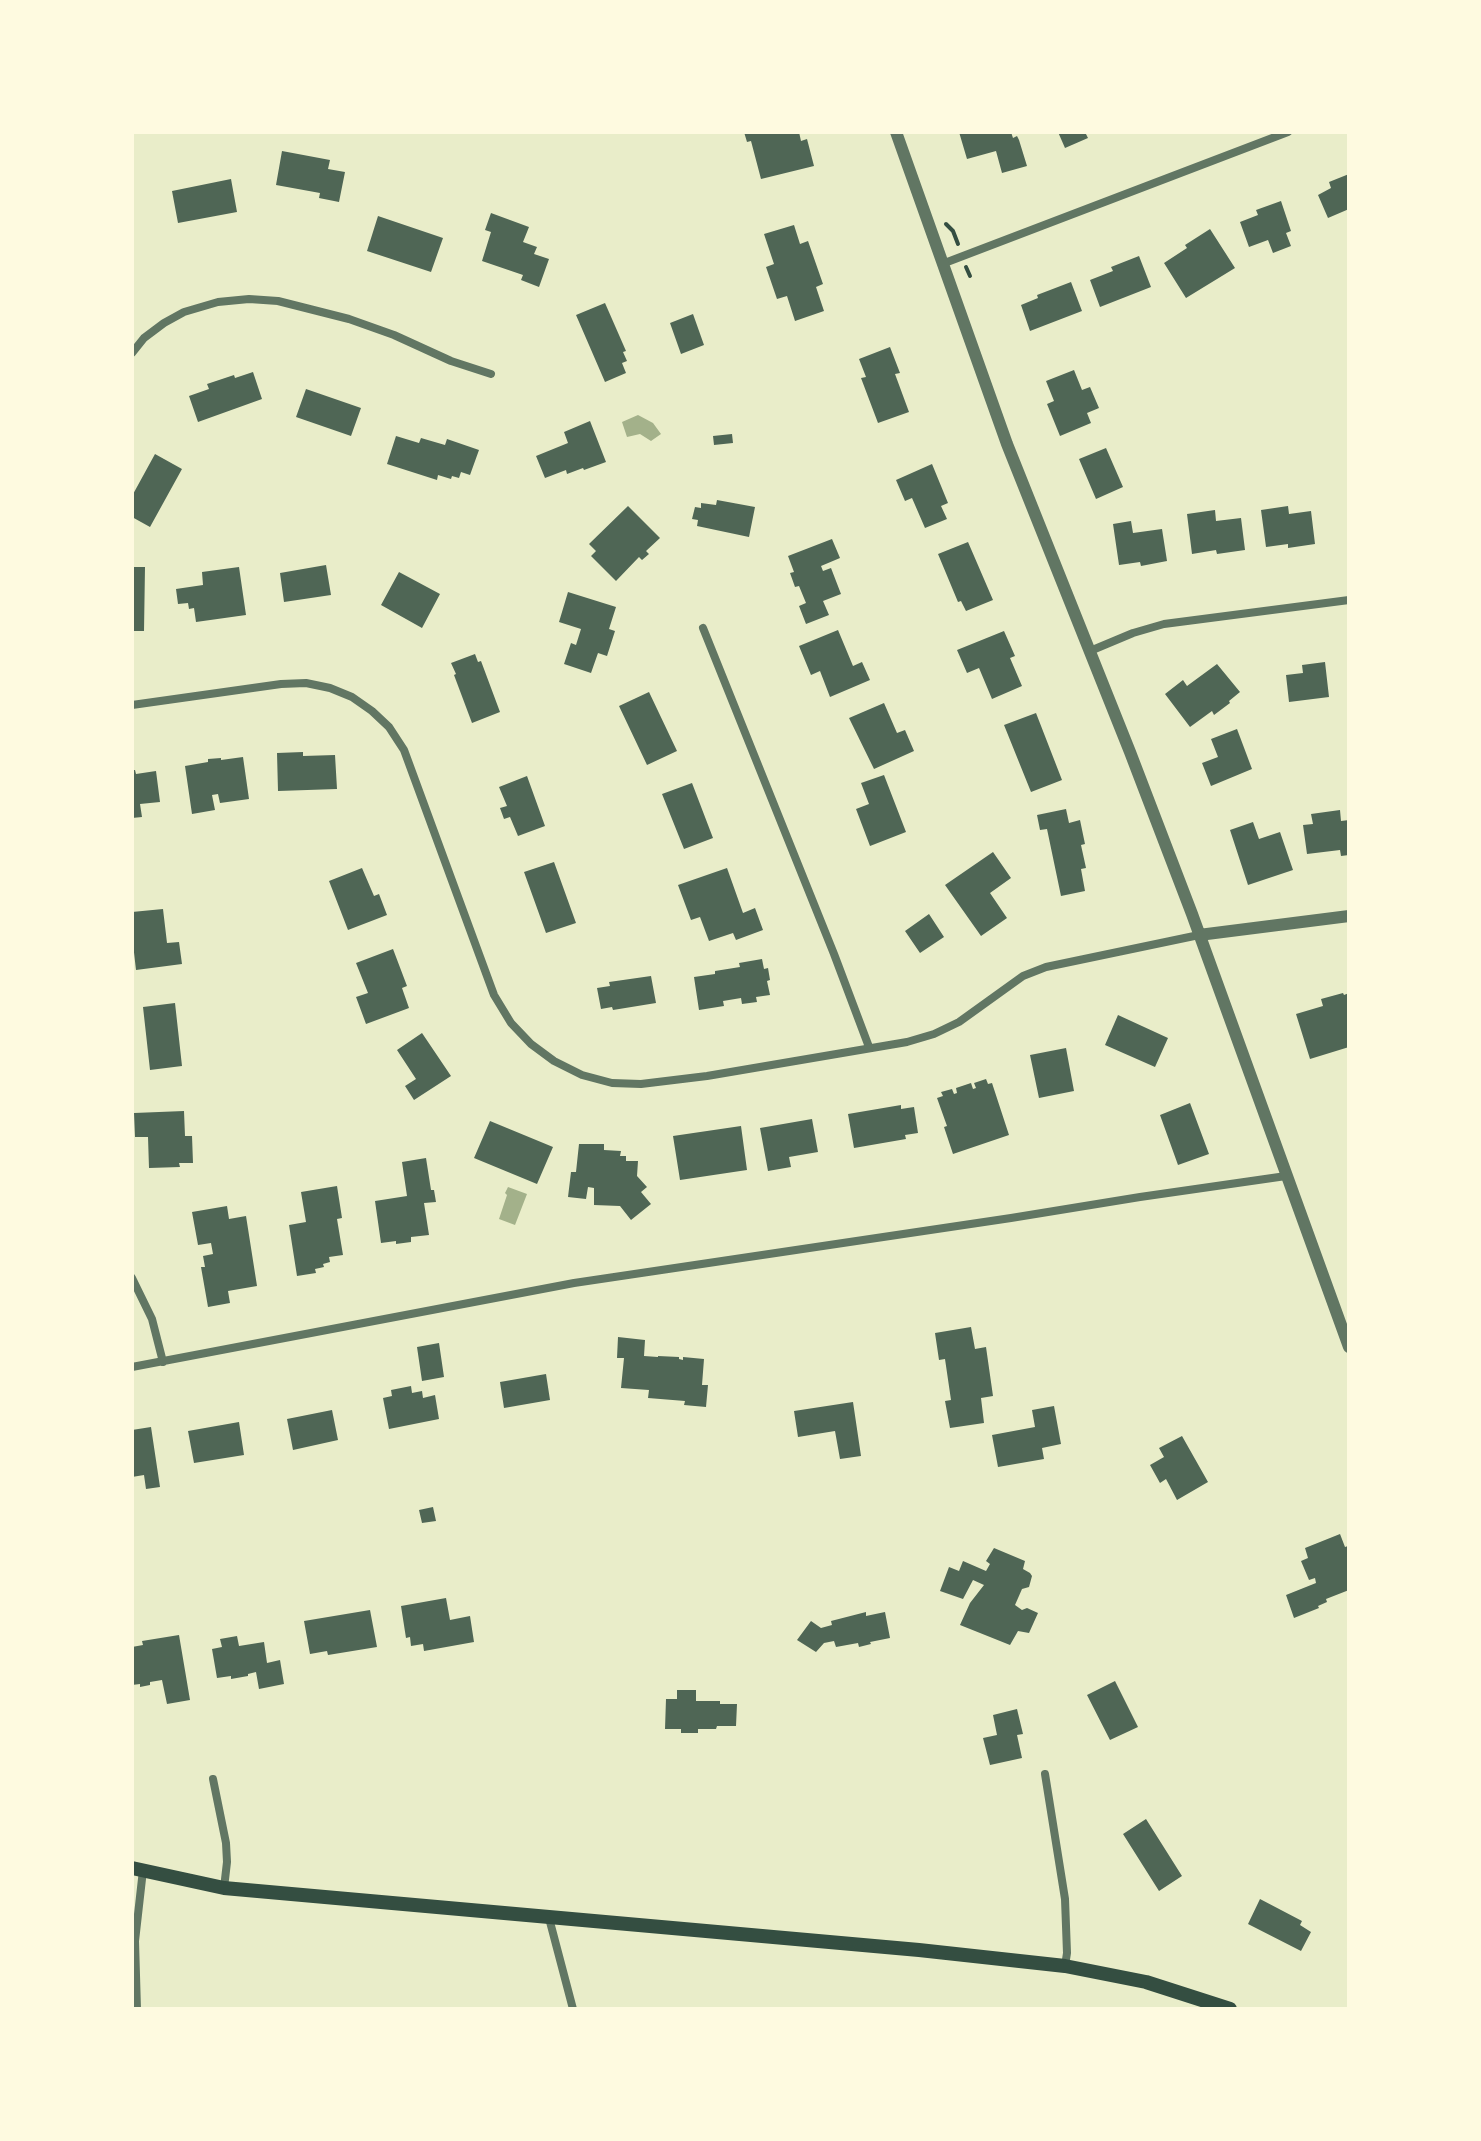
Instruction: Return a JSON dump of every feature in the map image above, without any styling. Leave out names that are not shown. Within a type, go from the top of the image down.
[{"type":"main road","points":[[138,1869],[224,1888],[919,1950],[1065,1966],[1146,1982],[1230,2009]]},
{"type":"street","points":[[896,132],[1007,444],[1136,765],[1349,1347]]},
{"type":"street","points":[[942,264],[1288,132]]},
{"type":"street","points":[[132,353],[154,330],[184,312],[218,302],[249,299],[278,301],[349,319],[491,374]]},
{"type":"street","points":[[1090,651],[1164,624],[1349,600]]},
{"type":"street","points":[[703,628],[869,1047]]},
{"type":"street","points":[[132,705],[306,683],[352,697],[372,711],[389,727],[404,750],[494,995],[511,1023],[531,1044],[554,1061],[582,1075],[612,1083],[641,1084],[707,1076],[907,1042],[959,1022],[1023,976],[1046,967],[1199,935],[1349,916]]},
{"type":"street","points":[[132,1367],[574,1283],[1286,1176]]},
{"type":"street","points":[[132,1278],[152,1319],[163,1362]]},
{"type":"street","points":[[1045,1774],[1065,1899],[1065,1966]]},
{"type":"street","points":[[213,1779],[226,1843],[224,1888]]},
{"type":"street","points":[[137,2009],[135,1941],[138,1869]]},
{"type":"street","points":[[549,1918],[573,2009]]},
{"type":"shaded area","points":[[638,415],[653,423],[661,434],[651,441],[640,434],[627,437],[622,422]]},
{"type":"shaded area","points":[[508,1187],[527,1194],[515,1225],[499,1219]]},
{"type":"building","points":[[744,132],[799,132],[801,141],[807,139],[814,166],[761,179],[751,141],[747,142]]},
{"type":"building","points":[[959,132],[1011,132],[1013,138],[1017,136],[1019,140],[1027,166],[1002,173],[996,151],[967,159]]},
{"type":"building","points":[[1058,132],[1085,132],[1088,138],[1065,148]]},
{"type":"building","points":[[282,151],[330,160],[328,169],[345,172],[339,202],[319,198],[320,193],[276,185]]},
{"type":"building","points":[[1349,174],[1349,209],[1328,218],[1318,195],[1331,188],[1329,182]]},
{"type":"building","points":[[231,179],[237,212],[178,223],[172,191]]},
{"type":"building","points":[[1281,201],[1291,231],[1286,233],[1291,246],[1273,253],[1268,240],[1249,247],[1240,222],[1258,215],[1256,210]]},
{"type":"building","points":[[491,213],[529,227],[523,242],[537,247],[534,254],[549,259],[539,287],[521,280],[523,275],[482,261],[491,232],[485,230]]},
{"type":"building","points":[[378,216],[443,238],[431,272],[367,251]]},
{"type":"building","points":[[794,225],[800,244],[808,241],[823,284],[816,287],[824,311],[795,321],[787,296],[777,299],[766,267],[774,264],[764,234]]},
{"type":"building","points":[[1210,229],[1235,268],[1186,298],[1164,263]]},
{"type":"building","points":[[1139,256],[1151,287],[1100,307],[1090,280],[1113,271],[1111,267]]},
{"type":"building","points":[[1071,282],[1082,311],[1030,331],[1021,305]]},
{"type":"building","points":[[605,303],[626,351],[623,352],[627,361],[622,363],[626,373],[605,382],[576,315]]},
{"type":"building","points":[[693,314],[704,345],[681,354],[670,323]]},
{"type":"building","points":[[890,347],[900,373],[895,374],[909,412],[878,423],[861,378],[866,377],[859,359]]},
{"type":"building","points":[[1074,370],[1082,390],[1090,387],[1099,408],[1087,413],[1091,423],[1060,436],[1047,404],[1054,401],[1046,381]]},
{"type":"building","points":[[253,372],[262,399],[198,422],[189,396],[209,389],[207,384]]},
{"type":"building","points":[[306,389],[361,408],[351,436],[296,417]]},
{"type":"building","points":[[590,421],[606,462],[567,474],[566,470],[545,478],[536,456],[568,443],[564,432]]},
{"type":"building","points":[[732,434],[733,443],[714,445],[713,436]]},
{"type":"building","points":[[396,436],[419,443],[421,438],[445,445],[447,439],[479,450],[470,475],[461,472],[459,478],[452,476],[451,479],[438,475],[437,480],[387,464]]},
{"type":"building","points":[[1106,448],[1123,487],[1096,499],[1079,459]]},
{"type":"building","points":[[155,454],[182,469],[150,527],[132,517],[132,496]]},
{"type":"building","points":[[932,464],[948,503],[941,506],[947,519],[925,528],[912,498],[905,501],[896,480]]},
{"type":"building","points":[[717,500],[755,507],[749,537],[697,526],[698,520],[692,519],[695,507],[701,508],[701,503],[716,505]]},
{"type":"building","points":[[628,506],[660,538],[646,551],[649,554],[642,560],[639,557],[616,581],[591,556],[596,551],[589,544]]},
{"type":"building","points":[[1288,506],[1289,514],[1311,511],[1315,544],[1266,547],[1261,510]]},
{"type":"building","points":[[1215,510],[1216,521],[1241,518],[1245,550],[1192,554],[1187,514]]},
{"type":"building","points":[[1131,521],[1133,533],[1162,529],[1167,561],[1141,566],[1140,562],[1119,565],[1113,524]]},
{"type":"building","points":[[832,539],[840,558],[821,566],[823,571],[831,568],[841,594],[823,601],[829,615],[806,624],[799,606],[806,603],[799,586],[795,587],[788,556]]},
{"type":"building","points":[[968,542],[993,600],[966,611],[961,601],[958,602],[938,554]]},
{"type":"building","points":[[326,565],[331,595],[284,602],[280,573]]},
{"type":"building","points":[[132,567],[145,567],[144,631],[132,631]]},
{"type":"building","points":[[239,567],[246,615],[196,622],[194,608],[189,609],[188,603],[178,604],[176,589],[203,585],[202,572]]},
{"type":"building","points":[[399,572],[440,594],[422,628],[381,605]]},
{"type":"building","points":[[568,592],[616,607],[609,629],[615,631],[607,656],[598,653],[591,673],[564,664],[571,643],[576,645],[581,629],[559,622]]},
{"type":"building","points":[[838,630],[853,666],[862,662],[870,680],[830,697],[820,671],[811,675],[799,646]]},
{"type":"building","points":[[1004,631],[1015,656],[1010,658],[1022,686],[992,699],[979,668],[967,673],[957,650]]},
{"type":"building","points":[[475,654],[478,662],[481,661],[500,712],[472,723],[451,663]]},
{"type":"building","points":[[1325,662],[1329,697],[1289,702],[1286,675],[1303,673],[1302,665]]},
{"type":"building","points":[[1217,664],[1240,692],[1214,715],[1212,711],[1190,727],[1165,694],[1183,680],[1187,686]]},
{"type":"building","points":[[649,692],[677,751],[647,765],[619,706]]},
{"type":"building","points":[[884,703],[897,733],[905,730],[914,751],[874,769],[849,718]]},
{"type":"building","points":[[1036,713],[1062,780],[1031,792],[1004,725]]},
{"type":"building","points":[[1237,729],[1252,769],[1211,786],[1202,763],[1218,757],[1211,739]]},
{"type":"building","points":[[303,752],[303,756],[335,755],[337,789],[278,791],[277,753]]},
{"type":"building","points":[[243,757],[249,799],[220,803],[218,794],[212,795],[215,810],[192,814],[185,766],[208,762],[208,759]]},
{"type":"building","points":[[132,770],[136,774],[156,771],[160,802],[140,804],[142,817],[132,818]]},
{"type":"building","points":[[884,775],[906,832],[870,846],[856,809],[869,804],[861,783]]},
{"type":"building","points":[[527,776],[545,826],[518,836],[510,817],[504,819],[500,808],[507,806],[499,787]]},
{"type":"building","points":[[692,783],[713,838],[684,849],[662,794]]},
{"type":"building","points":[[1066,809],[1069,823],[1080,820],[1085,844],[1081,845],[1086,868],[1081,869],[1085,891],[1061,896],[1047,829],[1040,830],[1037,815]]},
{"type":"building","points":[[1340,810],[1341,821],[1349,820],[1349,855],[1341,856],[1340,850],[1307,854],[1303,825],[1313,824],[1311,814]]},
{"type":"building","points":[[1253,822],[1259,839],[1280,832],[1293,870],[1248,885],[1230,830]]},
{"type":"building","points":[[993,852],[1011,878],[990,893],[1007,918],[981,936],[945,885]]},
{"type":"building","points":[[554,862],[576,923],[546,933],[524,872]]},
{"type":"building","points":[[362,868],[374,896],[379,894],[387,915],[348,930],[329,881]]},
{"type":"building","points":[[727,868],[743,913],[755,908],[763,930],[736,940],[733,933],[709,941],[700,917],[691,920],[678,885]]},
{"type":"building","points":[[163,909],[167,943],[179,942],[182,964],[136,970],[132,912]]},
{"type":"building","points":[[929,914],[944,937],[920,953],[905,931]]},
{"type":"building","points":[[393,949],[407,986],[402,988],[409,1008],[366,1024],[356,997],[368,993],[356,963]]},
{"type":"building","points":[[762,959],[764,969],[768,968],[770,995],[756,997],[757,1002],[742,1004],[741,998],[723,1001],[724,1006],[699,1010],[694,977],[715,974],[715,971],[740,967],[739,963]]},
{"type":"building","points":[[651,976],[656,1003],[601,1009],[597,988],[610,986],[609,982]]},
{"type":"building","points":[[1349,993],[1349,1047],[1310,1059],[1296,1014],[1323,1006],[1321,999]]},
{"type":"building","points":[[175,1003],[182,1066],[150,1070],[143,1007]]},
{"type":"building","points":[[1118,1015],[1168,1038],[1155,1067],[1105,1045]]},
{"type":"building","points":[[422,1033],[451,1076],[414,1100],[405,1086],[416,1079],[397,1050]]},
{"type":"building","points":[[1066,1048],[1074,1091],[1039,1098],[1030,1055]]},
{"type":"building","points":[[986,1079],[988,1084],[992,1083],[1009,1135],[953,1154],[937,1098],[943,1096],[941,1092],[952,1089],[954,1094],[957,1093],[956,1088],[971,1083],[973,1089],[976,1088],[974,1083]]},
{"type":"building","points":[[1190,1103],[1209,1154],[1178,1165],[1160,1115]]},
{"type":"building","points":[[901,1105],[901,1109],[914,1107],[918,1133],[905,1135],[906,1139],[854,1148],[848,1114]]},
{"type":"building","points":[[184,1111],[185,1136],[192,1136],[193,1163],[179,1163],[180,1167],[149,1168],[148,1137],[135,1137],[134,1113]]},
{"type":"building","points":[[812,1119],[818,1152],[789,1157],[791,1167],[768,1171],[760,1128]]},
{"type":"building","points":[[490,1121],[553,1147],[537,1184],[474,1158]]},
{"type":"building","points":[[741,1126],[747,1170],[680,1180],[673,1136]]},
{"type":"building","points":[[579,1144],[604,1144],[604,1150],[621,1151],[620,1156],[626,1156],[626,1161],[638,1161],[637,1176],[647,1187],[641,1192],[651,1204],[631,1220],[620,1206],[594,1205],[594,1188],[588,1187],[586,1199],[568,1197],[571,1172],[576,1172]]},
{"type":"building","points":[[426,1158],[436,1202],[424,1203],[429,1235],[411,1237],[411,1242],[381,1243],[375,1201],[407,1196],[402,1162]]},
{"type":"building","points":[[337,1186],[342,1218],[337,1219],[343,1255],[329,1257],[330,1262],[315,1269],[316,1273],[297,1276],[289,1225],[306,1222],[301,1192]]},
{"type":"building","points":[[227,1206],[229,1219],[246,1216],[257,1286],[228,1291],[230,1303],[208,1307],[201,1267],[205,1267],[203,1256],[213,1254],[211,1243],[198,1245],[192,1212]]},
{"type":"building","points":[[971,1327],[975,1349],[986,1347],[993,1396],[981,1398],[984,1423],[950,1428],[945,1401],[951,1400],[945,1359],[939,1360],[935,1333]]},
{"type":"building","points":[[618,1337],[645,1340],[644,1356],[704,1359],[702,1385],[708,1385],[706,1407],[684,1405],[685,1401],[648,1398],[649,1390],[621,1388],[624,1358],[617,1358]]},
{"type":"building","points":[[439,1343],[444,1377],[422,1381],[417,1347]]},
{"type":"building","points":[[546,1374],[550,1400],[504,1408],[500,1382]]},
{"type":"building","points":[[411,1386],[412,1393],[422,1391],[423,1398],[435,1395],[439,1419],[389,1429],[383,1398],[392,1396],[391,1390]]},
{"type":"building","points":[[853,1402],[861,1456],[840,1459],[835,1431],[798,1437],[794,1411]]},
{"type":"building","points":[[1054,1406],[1061,1444],[1042,1448],[1044,1459],[998,1467],[992,1435],[1035,1427],[1032,1410]]},
{"type":"building","points":[[332,1410],[338,1440],[293,1450],[287,1419]]},
{"type":"building","points":[[239,1422],[244,1455],[194,1463],[188,1431]]},
{"type":"building","points":[[151,1427],[160,1487],[146,1489],[144,1475],[132,1477],[132,1430]]},
{"type":"building","points":[[1182,1436],[1208,1482],[1177,1500],[1166,1479],[1160,1483],[1150,1465],[1164,1457],[1159,1448]]},
{"type":"building","points":[[433,1507],[436,1521],[422,1523],[419,1510]]},
{"type":"building","points":[[1340,1534],[1345,1547],[1349,1548],[1349,1590],[1326,1599],[1327,1602],[1319,1608],[1294,1618],[1286,1595],[1316,1583],[1315,1578],[1309,1580],[1301,1561],[1308,1558],[1305,1548]]},
{"type":"building","points":[[994,1548],[1025,1561],[1023,1569],[1032,1576],[1029,1587],[1022,1589],[1015,1605],[1022,1610],[1027,1608],[1038,1613],[1029,1633],[1018,1631],[1010,1645],[960,1625],[970,1603],[984,1585],[973,1580],[963,1599],[940,1591],[949,1567],[959,1571],[963,1561],[986,1571],[990,1564],[986,1561]]},
{"type":"building","points":[[446,1598],[450,1620],[470,1616],[474,1642],[424,1651],[423,1644],[411,1646],[410,1637],[406,1638],[401,1606]]},
{"type":"building","points":[[370,1610],[377,1647],[328,1655],[327,1651],[310,1654],[304,1621]]},
{"type":"building","points":[[866,1612],[866,1616],[885,1612],[890,1638],[859,1647],[858,1643],[836,1647],[834,1641],[824,1643],[816,1652],[797,1640],[811,1621],[821,1628],[832,1625],[831,1621]]},
{"type":"building","points":[[179,1635],[190,1700],[167,1704],[162,1680],[140,1687],[140,1684],[132,1685],[132,1647],[143,1645],[142,1641]]},
{"type":"building","points":[[237,1636],[239,1646],[264,1642],[267,1663],[280,1660],[284,1684],[259,1689],[256,1672],[231,1679],[231,1676],[217,1678],[212,1649],[222,1647],[220,1639]]},
{"type":"building","points":[[1115,1681],[1138,1727],[1110,1740],[1087,1695]]},
{"type":"building","points":[[677,1690],[696,1690],[696,1701],[737,1704],[736,1726],[698,1729],[698,1733],[665,1729],[666,1699],[677,1699]]},
{"type":"building","points":[[1017,1709],[1023,1734],[1017,1735],[1022,1758],[990,1765],[983,1738],[997,1735],[993,1715]]},
{"type":"building","points":[[1146,1819],[1182,1876],[1159,1891],[1123,1834]]},
{"type":"building","points":[[1260,1899],[1302,1921],[1300,1925],[1311,1932],[1301,1951],[1248,1924]]}]
